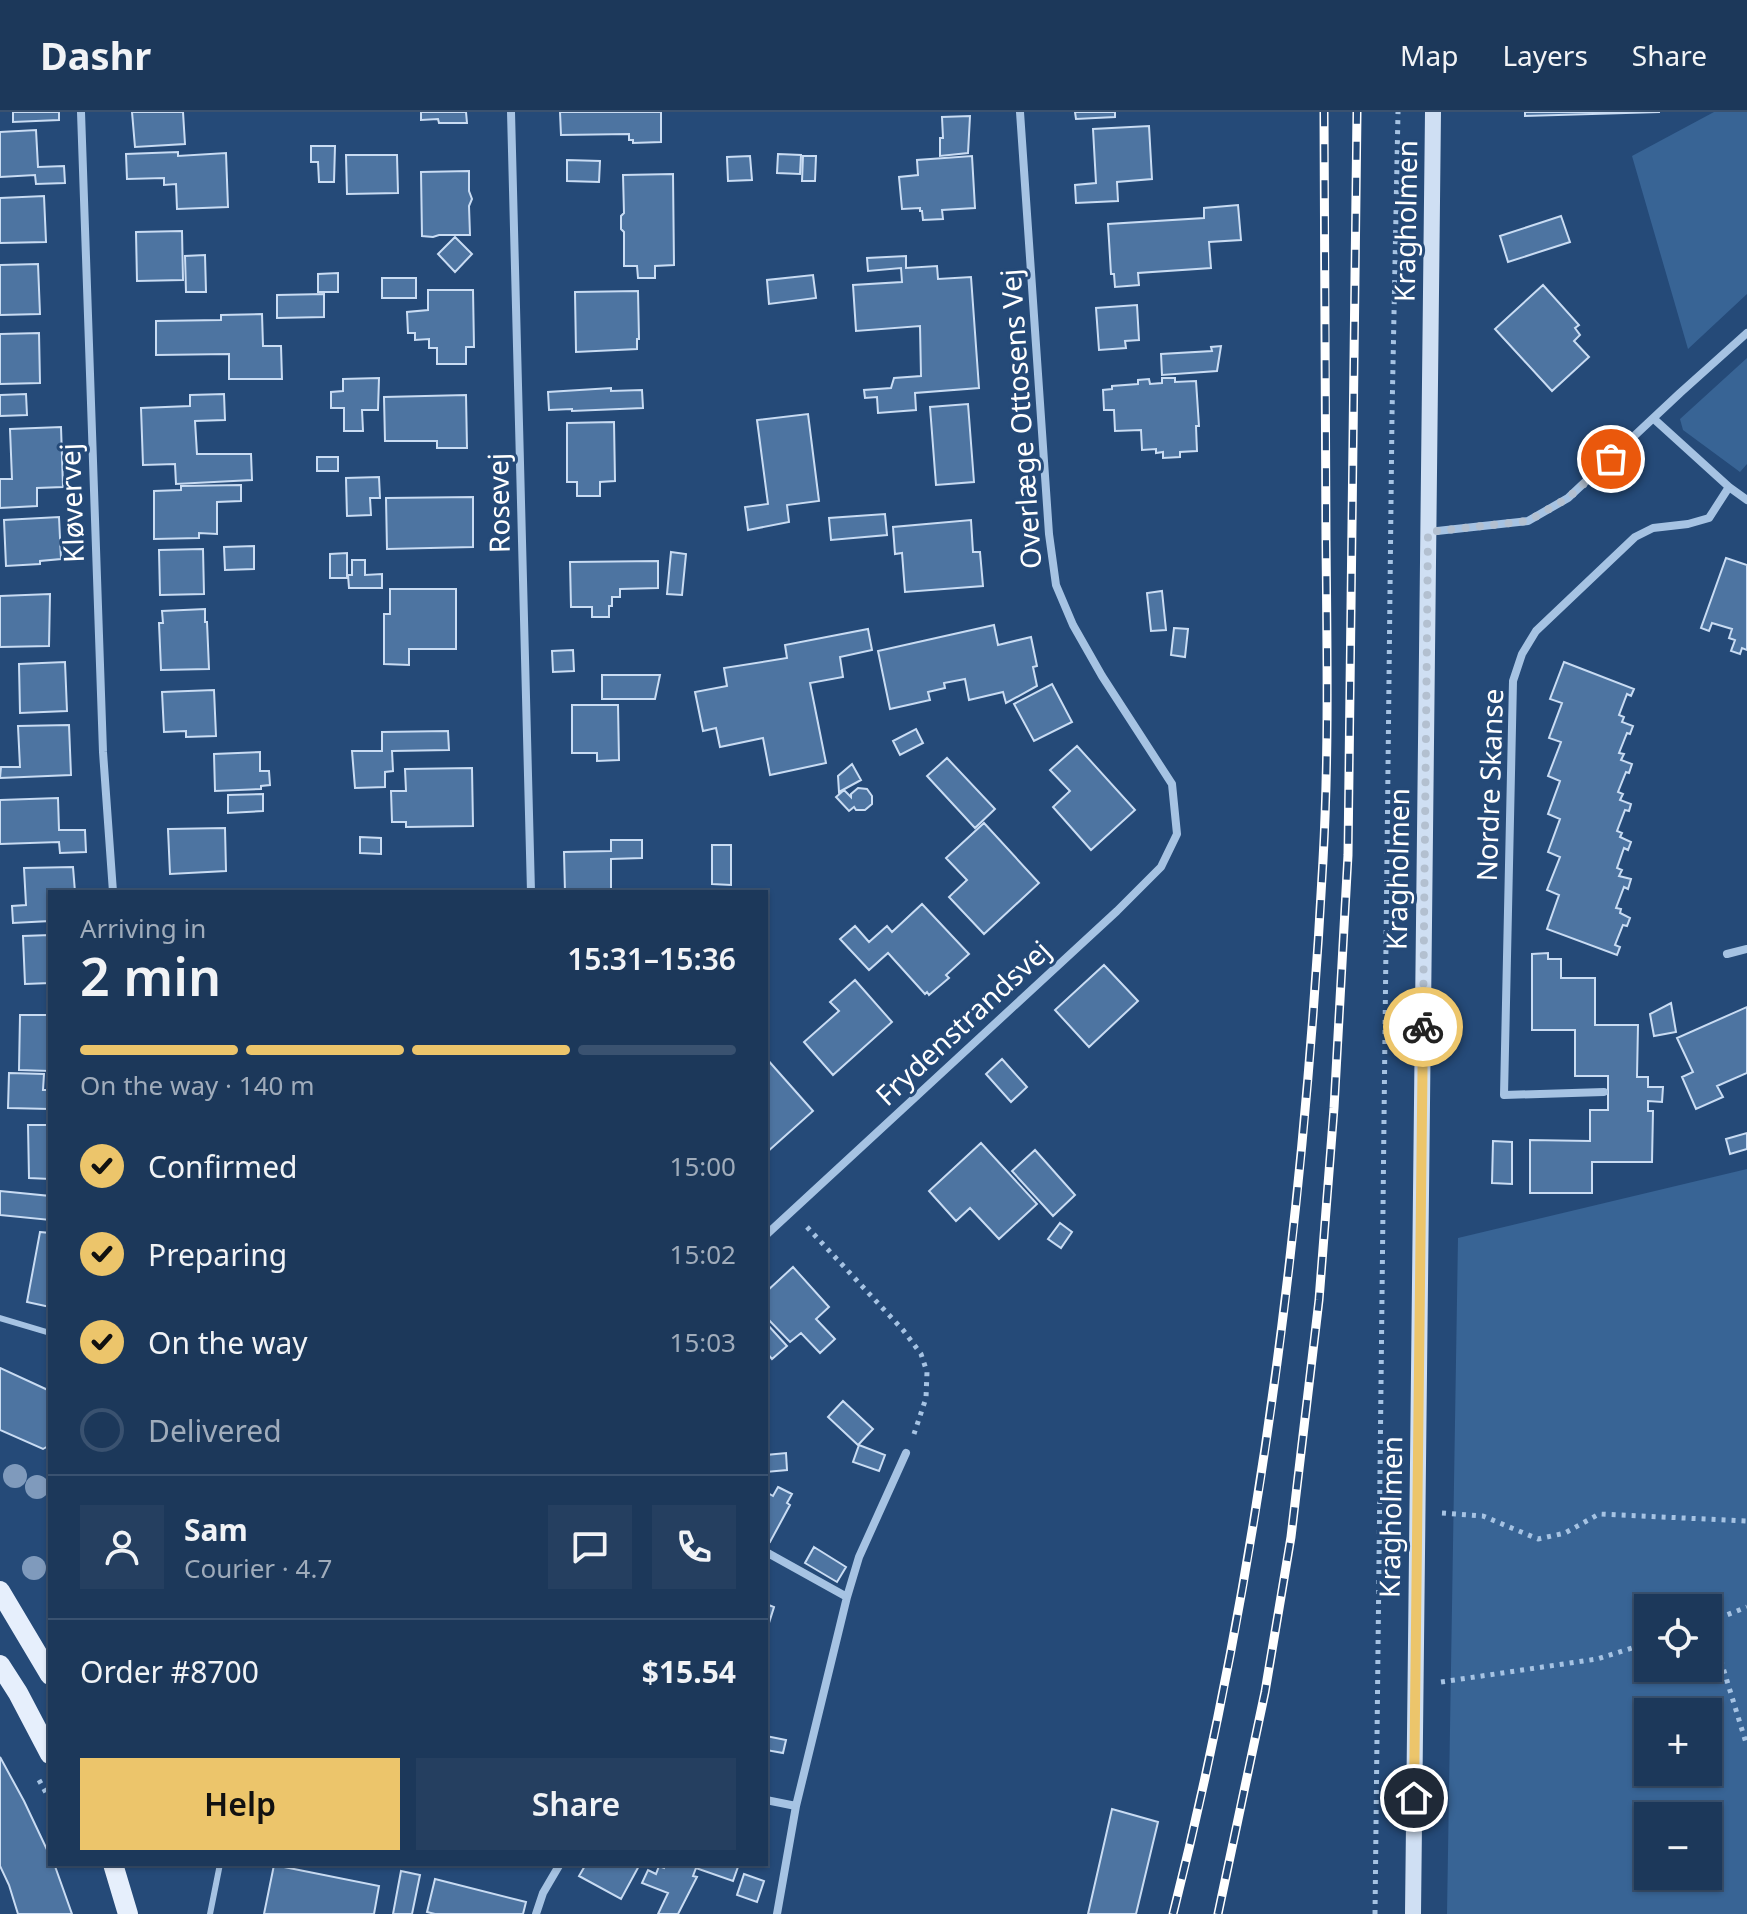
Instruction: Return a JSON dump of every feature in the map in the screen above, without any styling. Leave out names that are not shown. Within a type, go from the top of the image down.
[{"type":"main road","points":[[0,1591],[48,1672]]},
{"type":"main road","points":[[0,1665],[48,1750]]},
{"type":"main road","points":[[114,1866],[128,1914]]},
{"type":"street","name":"Kløvervej","points":[[81,112],[103,752],[113,890]]},
{"type":"street","name":"Rosevej","points":[[511,112],[531,890]]},
{"type":"street","name":"Overlæge Ottosens Vej","points":[[1020,112],[1049,534],[1056,585],[1073,625],[1102,676],[1172,784],[1177,834]]},
{"type":"street","name":"Kragholmen","points":[[1413,1914],[1433,112]]},
{"type":"street","points":[[1428,532],[1528,521],[1568,498],[1747,333]]},
{"type":"street","points":[[1654,419],[1747,500]]},
{"type":"street","name":"Nordre Skanse","points":[[1604,1092],[1504,1095],[1513,681],[1522,654],[1536,631],[1635,537],[1653,528],[1709,518],[1729,487]]},
{"type":"street","name":"Frydenstrandsvej","points":[[768,1232],[1117,911],[1161,867],[1177,834]]},
{"type":"street","points":[[1727,954],[1747,949]]},
{"type":"street","points":[[777,1914],[796,1806],[847,1597],[859,1557],[906,1453]]},
{"type":"street","points":[[768,1553],[847,1597]]},
{"type":"street","points":[[768,1800],[796,1806]]},
{"type":"street","points":[[536,1914],[543,1893],[559,1866]]},
{"type":"lane","points":[[0,1318],[48,1332]]},
{"type":"lane","points":[[210,1914],[220,1866]]},
{"type":"path","points":[[1375,1914],[1398,112]]},
{"type":"path","points":[[792,1211],[903,1330],[921,1354],[927,1372],[926,1398],[906,1453]]},
{"type":"path","points":[[1417,1511],[1483,1516],[1538,1539],[1565,1533],[1599,1514],[1747,1521]]},
{"type":"path","points":[[1722,1617],[1747,1607]]},
{"type":"path","points":[[1446,1683],[1597,1659],[1634,1647]]},
{"type":"path","points":[[1722,1664],[1747,1746]]},
{"type":"shaded area","points":[[1714,112],[1747,112],[1747,294],[1688,349],[1632,156]]},
{"type":"shaded area","points":[[1747,358],[1747,464],[1740,472],[1683,430],[1680,419]]},
{"type":"shaded area","points":[[1747,1169],[1747,1914],[1447,1914],[1458,1238]]},
{"type":"building","points":[[13,112],[59,112],[59,120],[13,122]]},
{"type":"building","points":[[132,112],[183,112],[185,144],[135,147]]},
{"type":"building","points":[[421,112],[466,112],[467,123],[421,120]]},
{"type":"building","points":[[560,112],[661,112],[661,142],[633,143],[629,140],[629,134],[561,135]]},
{"type":"building","points":[[1075,112],[1115,112],[1115,117],[1076,119]]},
{"type":"building","points":[[1525,112],[1660,112],[1525,116]]},
{"type":"building","points":[[970,116],[968,153],[940,156],[942,117]]},
{"type":"building","points":[[1149,126],[1152,179],[1117,182],[1118,201],[1076,203],[1075,185],[1096,183],[1093,129]]},
{"type":"building","points":[[36,130],[38,167],[64,166],[65,183],[36,184],[35,175],[0,177],[0,132]]},
{"type":"building","points":[[311,146],[335,146],[334,182],[319,182],[318,162],[311,162]]},
{"type":"building","points":[[178,152],[178,156],[226,153],[228,207],[177,209],[176,184],[164,185],[164,178],[127,179],[126,154]]},
{"type":"building","points":[[778,154],[801,155],[800,174],[777,173]]},
{"type":"building","points":[[346,155],[397,155],[398,193],[347,194]]},
{"type":"building","points":[[750,156],[752,180],[728,181],[727,157]]},
{"type":"building","points":[[803,156],[816,156],[815,181],[802,181]]},
{"type":"building","points":[[972,156],[975,208],[942,210],[943,219],[923,220],[920,208],[902,209],[899,177],[918,175],[917,160]]},
{"type":"building","points":[[567,160],[600,161],[599,182],[567,181]]},
{"type":"building","points":[[469,171],[472,199],[469,206],[470,235],[422,236],[421,172]]},
{"type":"building","points":[[673,174],[674,265],[655,266],[655,278],[638,278],[637,266],[624,266],[624,232],[621,229],[624,213],[623,175]]},
{"type":"building","points":[[44,196],[46,242],[0,243],[0,198]]},
{"type":"building","points":[[1238,205],[1241,240],[1209,242],[1211,268],[1138,273],[1139,285],[1115,287],[1114,274],[1111,274],[1108,224],[1204,218],[1204,208]]},
{"type":"building","points":[[1561,216],[1570,242],[1508,262],[1500,236]]},
{"type":"building","points":[[182,231],[183,280],[137,281],[136,232]]},
{"type":"building","points":[[455,237],[472,254],[455,272],[438,254]]},
{"type":"building","points":[[205,255],[206,292],[186,292],[185,256]]},
{"type":"building","points":[[906,256],[906,268],[937,266],[938,279],[971,277],[979,388],[915,393],[916,410],[878,413],[877,397],[865,398],[864,390],[891,388],[894,378],[921,376],[920,326],[856,331],[853,285],[902,282],[901,268],[868,271],[867,258]]},
{"type":"building","points":[[38,264],[40,314],[0,315],[0,265]]},
{"type":"building","points":[[338,273],[338,292],[318,292],[318,274]]},
{"type":"building","points":[[813,275],[816,298],[769,304],[767,280]]},
{"type":"building","points":[[382,278],[416,278],[416,298],[382,298]]},
{"type":"building","points":[[1543,285],[1579,325],[1575,328],[1580,335],[1574,341],[1589,357],[1552,391],[1495,329]]},
{"type":"building","points":[[428,290],[473,290],[474,347],[466,347],[466,364],[437,364],[437,348],[429,348],[429,339],[415,340],[415,333],[408,333],[407,312],[428,310]]},
{"type":"building","points":[[638,291],[637,349],[576,352],[575,292]]},
{"type":"building","points":[[324,294],[324,317],[277,318],[277,295]]},
{"type":"building","points":[[1137,305],[1139,340],[1125,341],[1126,348],[1099,350],[1096,308]]},
{"type":"building","points":[[262,314],[263,346],[281,346],[282,379],[229,379],[229,354],[156,355],[156,321],[221,320],[221,315]]},
{"type":"building","points":[[39,333],[40,383],[0,384],[0,334]]},
{"type":"building","points":[[1221,346],[1217,371],[1162,375],[1161,354],[1212,351],[1211,347]]},
{"type":"building","points":[[379,378],[378,410],[362,410],[363,431],[344,431],[344,408],[331,408],[331,392],[343,391],[343,379]]},
{"type":"building","points":[[1162,378],[1175,378],[1175,382],[1196,381],[1197,451],[1180,452],[1180,457],[1163,458],[1163,452],[1156,453],[1156,449],[1142,450],[1141,430],[1115,431],[1114,410],[1104,410],[1103,390],[1112,389],[1112,386],[1138,384],[1138,380],[1149,379],[1150,384],[1162,383]]},
{"type":"building","points":[[611,388],[611,391],[642,390],[643,408],[549,410],[548,392]]},
{"type":"building","points":[[26,394],[27,415],[0,416],[0,395]]},
{"type":"building","points":[[224,394],[225,420],[195,421],[197,454],[251,454],[252,480],[176,484],[175,464],[143,465],[141,408],[190,406],[190,395]]},
{"type":"building","points":[[466,395],[467,448],[437,448],[437,441],[385,441],[384,397]]},
{"type":"building","points":[[968,404],[974,482],[936,485],[930,407]]},
{"type":"building","points":[[808,414],[819,501],[787,505],[789,522],[748,530],[745,507],[768,504],[757,420]]},
{"type":"building","points":[[614,422],[615,481],[600,482],[600,496],[577,496],[577,482],[567,482],[567,423]]},
{"type":"building","points":[[61,427],[63,487],[37,488],[37,506],[0,508],[0,479],[12,479],[10,429]]},
{"type":"building","points":[[317,457],[338,457],[338,471],[317,471]]},
{"type":"building","points":[[379,477],[380,498],[370,498],[371,515],[347,516],[346,478]]},
{"type":"building","points":[[241,485],[241,501],[217,502],[217,534],[199,533],[199,538],[154,539],[154,491],[181,490],[181,486]]},
{"type":"building","points":[[473,497],[473,547],[387,549],[386,498]]},
{"type":"building","points":[[885,514],[887,535],[831,540],[829,518]]},
{"type":"building","points":[[59,517],[61,559],[6,566],[4,520]]},
{"type":"building","points":[[971,520],[973,552],[980,552],[983,586],[905,592],[902,553],[895,554],[893,527]]},
{"type":"building","points":[[254,546],[254,569],[225,570],[224,547]]},
{"type":"building","points":[[203,549],[204,594],[160,595],[159,550]]},
{"type":"building","points":[[671,552],[686,554],[682,595],[667,594]]},
{"type":"building","points":[[347,553],[347,578],[330,578],[330,554]]},
{"type":"building","points":[[1726,558],[1747,565],[1747,650],[1742,648],[1740,654],[1731,651],[1735,640],[1729,638],[1732,629],[1712,623],[1709,631],[1701,628]]},
{"type":"building","points":[[352,560],[365,560],[365,575],[382,574],[382,588],[349,588]]},
{"type":"building","points":[[658,561],[658,588],[620,589],[620,597],[612,597],[609,617],[592,617],[592,607],[571,607],[570,562]]},
{"type":"building","points":[[390,589],[456,589],[456,649],[409,649],[409,665],[384,664],[384,614],[390,614]]},
{"type":"building","points":[[1162,591],[1166,630],[1151,631],[1147,593]]},
{"type":"building","points":[[50,594],[49,646],[0,647],[0,596]]},
{"type":"building","points":[[205,609],[209,669],[161,670],[159,623],[163,623],[162,611]]},
{"type":"building","points":[[994,625],[998,645],[1031,637],[1037,666],[1033,667],[1037,686],[1006,703],[1003,692],[969,700],[965,679],[944,683],[945,688],[928,692],[930,700],[890,709],[878,651]]},
{"type":"building","points":[[1174,628],[1188,629],[1185,657],[1171,655]]},
{"type":"building","points":[[868,629],[872,650],[840,657],[843,677],[810,683],[826,763],[770,775],[763,738],[720,747],[716,728],[703,731],[695,692],[727,686],[724,668],[787,658],[785,645]]},
{"type":"building","points":[[573,650],[574,671],[553,672],[552,651]]},
{"type":"building","points":[[65,662],[67,711],[20,713],[19,664]]},
{"type":"building","points":[[1564,662],[1634,689],[1631,696],[1627,694],[1619,715],[1624,717],[1622,722],[1633,726],[1619,753],[1624,754],[1621,760],[1632,764],[1618,792],[1623,794],[1620,800],[1631,804],[1629,811],[1625,810],[1617,831],[1622,833],[1620,837],[1631,842],[1628,850],[1624,848],[1617,868],[1622,870],[1619,876],[1631,879],[1628,889],[1624,887],[1616,908],[1630,918],[1627,926],[1623,925],[1615,945],[1620,947],[1617,955],[1547,929],[1559,895],[1547,890],[1560,857],[1548,852],[1560,819],[1548,814],[1560,781],[1548,776],[1561,742],[1549,738],[1562,703],[1550,699]]},
{"type":"building","points":[[602,675],[660,675],[655,699],[602,699]]},
{"type":"building","points":[[1052,684],[1072,722],[1034,741],[1014,704]]},
{"type":"building","points":[[214,690],[216,736],[186,737],[186,731],[164,732],[162,692]]},
{"type":"building","points":[[572,705],[618,705],[619,760],[597,761],[597,753],[572,753]]},
{"type":"building","points":[[69,725],[71,775],[0,778],[1,767],[20,767],[18,726]]},
{"type":"building","points":[[916,729],[923,743],[900,755],[893,741]]},
{"type":"building","points":[[448,731],[449,750],[392,751],[393,771],[385,772],[385,787],[355,788],[352,751],[382,751],[382,732]]},
{"type":"building","points":[[1077,746],[1135,810],[1091,850],[1053,807],[1070,791],[1050,770]]},
{"type":"building","points":[[260,752],[260,771],[269,771],[270,785],[261,786],[261,789],[215,791],[214,754]]},
{"type":"building","points":[[947,758],[995,809],[975,828],[927,776]]},
{"type":"building","points":[[852,764],[861,780],[839,792],[838,776]]},
{"type":"building","points":[[472,768],[473,826],[406,827],[406,822],[392,822],[391,791],[406,791],[405,769]]},
{"type":"building","points":[[858,788],[867,789],[872,796],[872,804],[865,810],[854,807],[849,811],[836,797],[844,790],[851,797]]},
{"type":"building","points":[[263,794],[263,811],[228,813],[228,795]]},
{"type":"building","points":[[58,798],[59,830],[85,830],[86,852],[60,853],[59,842],[0,844],[0,800]]},
{"type":"building","points":[[984,823],[1039,883],[984,934],[949,897],[967,880],[946,858]]},
{"type":"building","points":[[225,828],[226,871],[170,874],[168,829]]},
{"type":"building","points":[[360,837],[381,838],[381,854],[360,853]]},
{"type":"building","points":[[611,840],[642,840],[642,858],[611,859],[611,890],[565,890],[564,852],[611,851]]},
{"type":"building","points":[[712,845],[731,845],[731,885],[712,884]]},
{"type":"building","points":[[73,867],[75,890],[48,890],[48,921],[13,923],[12,906],[26,905],[24,868]]},
{"type":"building","points":[[922,904],[969,954],[946,975],[949,978],[929,995],[888,953],[869,970],[840,939],[855,926],[869,942],[887,926],[892,932]]},
{"type":"building","points":[[48,935],[48,983],[25,984],[23,936]]},
{"type":"building","points":[[1548,953],[1548,959],[1561,959],[1561,978],[1595,978],[1595,1025],[1638,1025],[1637,1077],[1648,1077],[1648,1087],[1663,1087],[1662,1102],[1648,1101],[1648,1111],[1653,1111],[1652,1162],[1592,1162],[1592,1193],[1530,1193],[1530,1140],[1590,1141],[1590,1110],[1608,1110],[1608,1076],[1575,1076],[1575,1030],[1532,1030],[1532,954]]},
{"type":"building","points":[[1104,965],[1138,1001],[1089,1047],[1055,1010]]},
{"type":"building","points":[[855,980],[892,1022],[833,1075],[804,1042],[839,1011],[830,1002]]},
{"type":"building","points":[[1671,1003],[1676,1032],[1654,1036],[1650,1014]]},
{"type":"building","points":[[1747,1007],[1747,1073],[1717,1086],[1723,1097],[1696,1109],[1682,1077],[1693,1072],[1677,1038]]},
{"type":"building","points":[[20,1015],[48,1015],[48,1071],[19,1070]]},
{"type":"building","points":[[1002,1059],[1027,1087],[1011,1102],[986,1074]]},
{"type":"building","points":[[768,1060],[813,1111],[768,1151]]},
{"type":"building","points":[[9,1073],[44,1074],[43,1090],[48,1090],[48,1109],[8,1108]]},
{"type":"building","points":[[28,1125],[48,1125],[48,1179],[29,1178]]},
{"type":"building","points":[[1747,1133],[1747,1149],[1730,1154],[1726,1139]]},
{"type":"building","points":[[1493,1141],[1512,1142],[1512,1184],[1492,1183]]},
{"type":"building","points":[[981,1143],[1037,1204],[999,1239],[970,1208],[956,1221],[929,1191]]},
{"type":"building","points":[[1035,1150],[1075,1195],[1053,1216],[1012,1171]]},
{"type":"building","points":[[0,1191],[48,1196],[48,1220],[0,1215]]},
{"type":"building","points":[[1060,1223],[1072,1232],[1061,1248],[1048,1239]]},
{"type":"building","points":[[40,1232],[48,1233],[48,1307],[27,1302]]},
{"type":"building","points":[[793,1267],[829,1307],[816,1319],[835,1339],[820,1353],[801,1333],[790,1342],[768,1319],[768,1290]]},
{"type":"building","points":[[768,1325],[787,1346],[772,1359],[768,1354]]},
{"type":"building","points":[[0,1368],[48,1390],[48,1446],[43,1449],[0,1430]]},
{"type":"building","points":[[843,1401],[873,1429],[858,1445],[828,1417]]},
{"type":"building","points":[[859,1445],[885,1455],[879,1471],[853,1462]]},
{"type":"building","points":[[786,1453],[787,1470],[768,1472],[768,1455]]},
{"type":"building","points":[[778,1487],[792,1494],[787,1503],[790,1505],[770,1542],[768,1493],[773,1496]]},
{"type":"building","points":[[814,1547],[846,1567],[837,1582],[805,1563]]},
{"type":"building","points":[[768,1605],[774,1607],[768,1626]]},
{"type":"building","points":[[768,1736],[786,1740],[783,1753],[768,1750]]},
{"type":"building","points":[[0,1757],[48,1852],[48,1866],[55,1866],[72,1914],[18,1914],[0,1866]]},
{"type":"building","points":[[1112,1809],[1158,1822],[1136,1914],[1088,1914]]},
{"type":"building","points":[[274,1866],[379,1886],[374,1914],[264,1914]]},
{"type":"building","points":[[585,1866],[639,1866],[621,1899],[579,1876]]},
{"type":"building","points":[[659,1866],[738,1866],[733,1881],[696,1868],[693,1876],[697,1877],[678,1914],[658,1914],[668,1893],[642,1883],[648,1870],[656,1874]]},
{"type":"building","points":[[401,1871],[420,1875],[412,1914],[393,1914]]},
{"type":"building","points":[[744,1874],[764,1881],[757,1902],[737,1895]]},
{"type":"building","points":[[435,1879],[526,1902],[523,1914],[427,1912]]},
{"type":"railway","points":[[1173,1914],[1204,1784],[1254,1522],[1274,1390],[1304,1126],[1315,993],[1326,780],[1324,112]]},
{"type":"railway","points":[[1218,1914],[1265,1692],[1291,1537],[1319,1300],[1334,1108],[1348,855],[1357,112]]},
{"type":"way so far","points":[[1423,1027],[1428,532],[1528,521],[1568,498],[1611,459]]},
{"type":"route","points":[[1414,1798],[1423,1027]]}]
